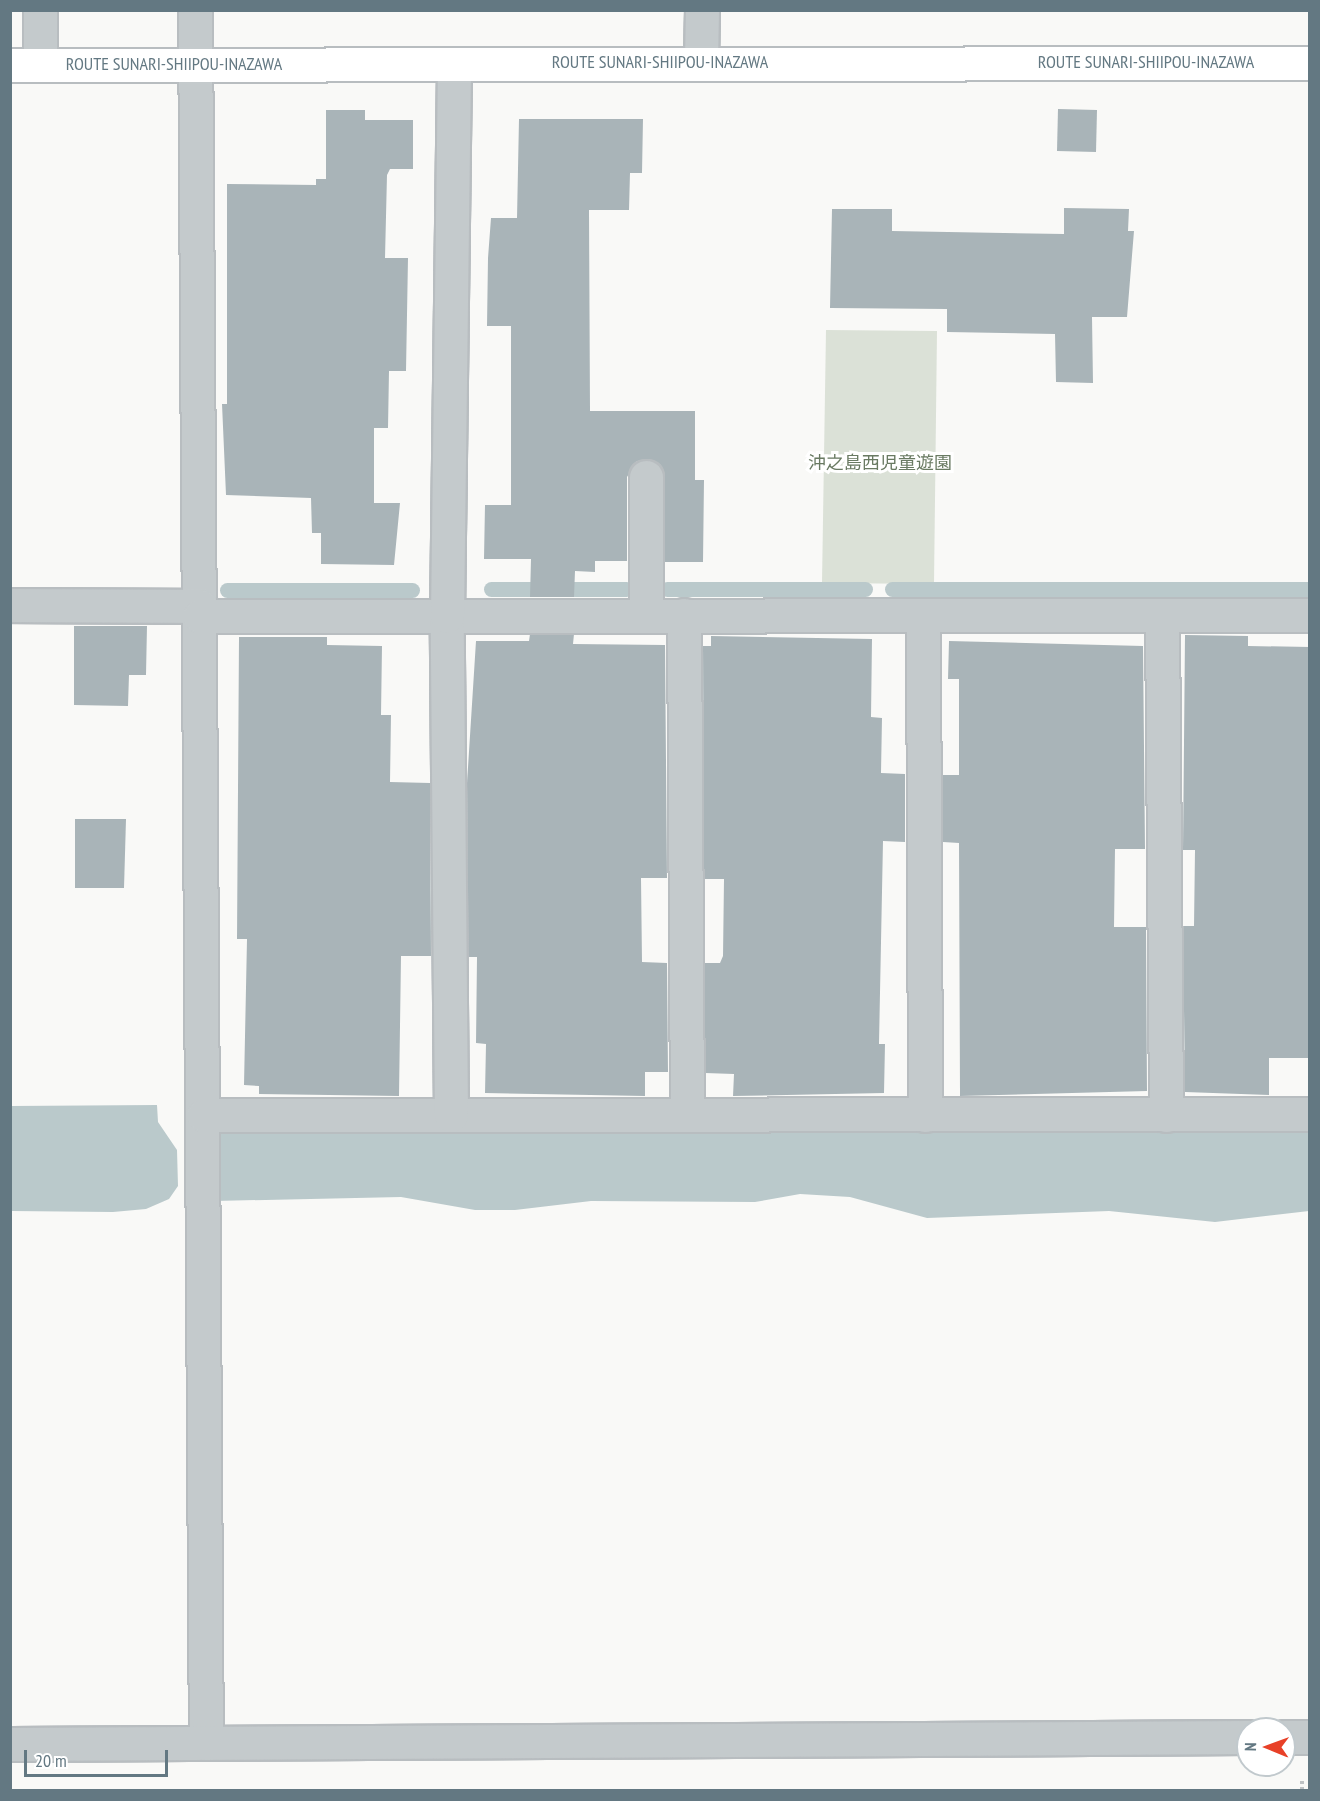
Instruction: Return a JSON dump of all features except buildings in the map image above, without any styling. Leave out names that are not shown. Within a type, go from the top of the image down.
[{"type":"main road","name":"ROUTE SUNARI-SHIIPOU-INAZAWA","points":[[25,65],[702,61],[1310,63]]},
{"type":"street","points":[[25,65],[40,10]]},
{"type":"street","points":[[195,10],[204,1115],[206,1743]]},
{"type":"street","points":[[702,10],[702,61]]},
{"type":"street","points":[[451,1115],[447,616],[454,64]]},
{"type":"street","points":[[646,477],[646,615]]},
{"type":"street","points":[[10,605],[447,616],[1310,615]]},
{"type":"street","points":[[684,615],[687,1115]]},
{"type":"street","points":[[923,615],[925,1115]]},
{"type":"street","points":[[1162,615],[1166,1115]]},
{"type":"street","points":[[204,1115],[1310,1114]]},
{"type":"street","points":[[10,1744],[1236,1737]]},
{"type":"green space","name":"沖之島西児童遊園","points":[[826,330],[937,331],[934,584],[822,583]]},
{"type":"shaded area","points":[[157,1105],[158,1122],[177,1150],[178,1186],[169,1199],[146,1209],[113,1212],[11,1211],[11,1106]]},
{"type":"shaded area","points":[[221,1128],[1309,1129],[1309,1211],[1215,1222],[1109,1211],[927,1218],[850,1197],[800,1194],[755,1202],[591,1201],[515,1210],[475,1210],[401,1197],[214,1201],[213,1135]]},
{"type":"waterway","points":[[491,589],[626,589]]},
{"type":"waterway","points":[[667,589],[865,589]]},
{"type":"waterway","points":[[892,589],[1310,589]]},
{"type":"waterway","points":[[227,590],[412,590]]}]
